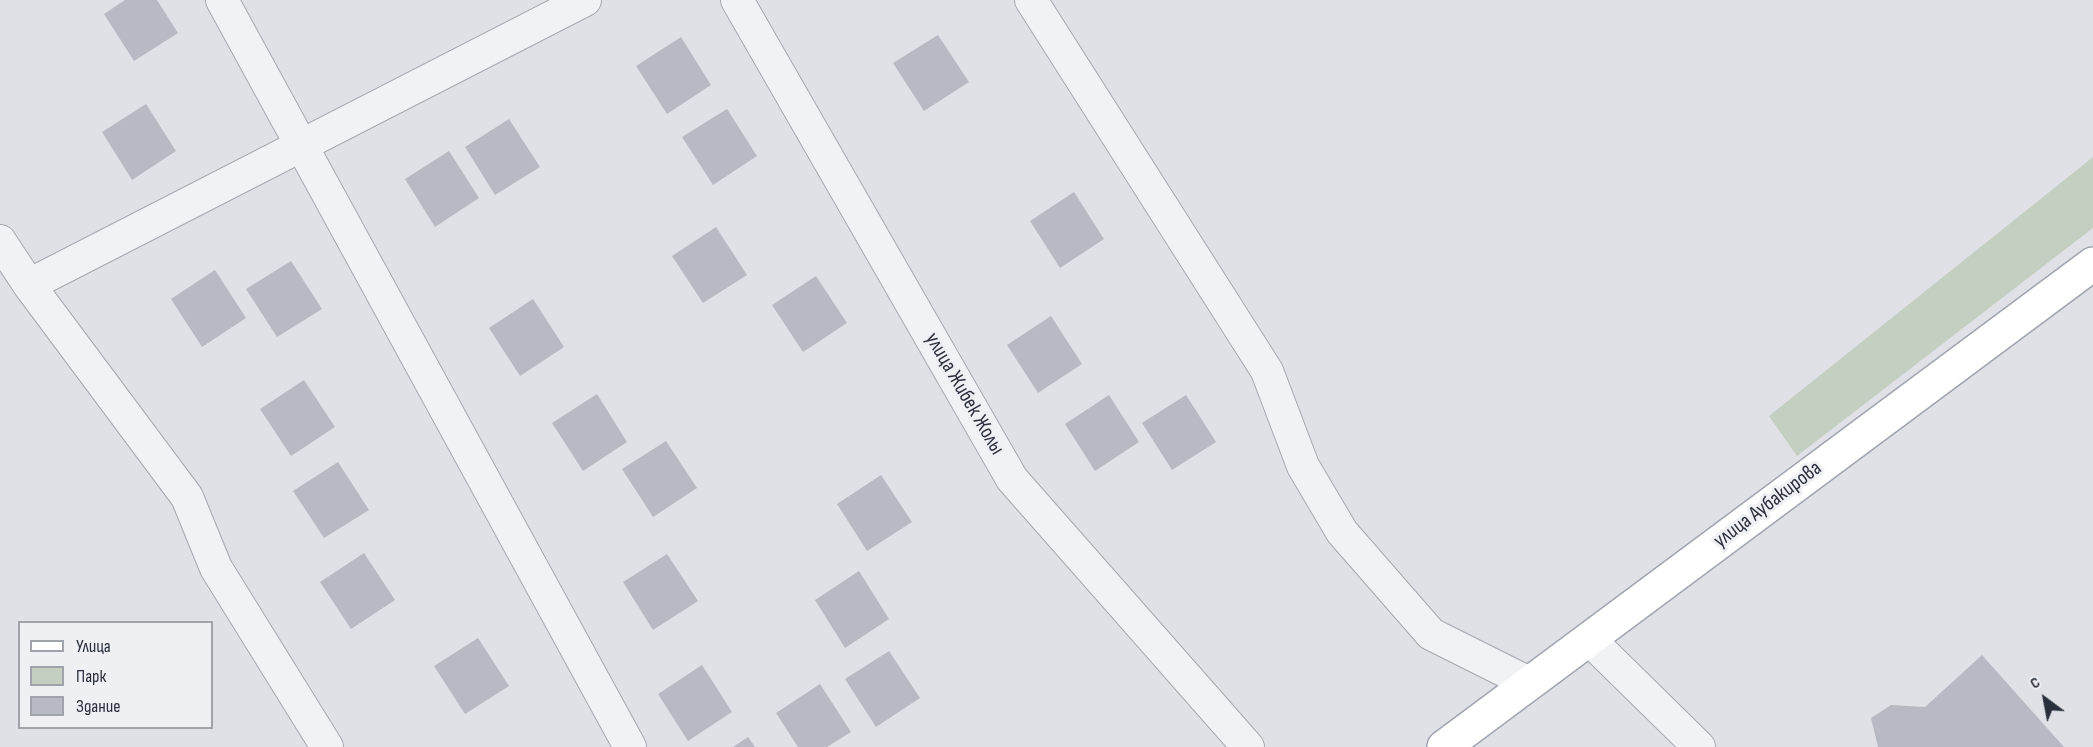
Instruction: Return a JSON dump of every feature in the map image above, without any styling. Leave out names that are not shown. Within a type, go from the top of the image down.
[{"type":"main road","name":"улица Аубакирова","points":[[1444,747],[2093,264]]},
{"type":"street","points":[[222,0],[630,747]]},
{"type":"street","points":[[29,285],[585,0]]},
{"type":"street","name":"улица Жибек Жолы","points":[[737,0],[1012,479],[1248,747]]},
{"type":"street","points":[[1031,0],[1267,371],[1303,466],[1342,532],[1431,634],[1530,683]]},
{"type":"street","points":[[0,241],[29,285],[187,497],[216,568],[327,747]]},
{"type":"street","points":[[1589,639],[1699,747]]},
{"type":"green space","points":[[2093,157],[2093,228],[1797,456],[1769,416]]},
{"type":"building","points":[[125,0],[157,0],[178,33],[134,61],[104,14]]},
{"type":"building","points":[[938,35],[969,82],[924,111],[893,63]]},
{"type":"building","points":[[681,37],[711,85],[667,114],[636,66]]},
{"type":"building","points":[[146,104],[176,151],[132,180],[102,132]]},
{"type":"building","points":[[727,109],[757,156],[713,185],[682,137]]},
{"type":"building","points":[[509,119],[540,167],[495,195],[465,147]]},
{"type":"building","points":[[449,151],[479,198],[435,227],[405,179]]},
{"type":"building","points":[[1074,192],[1104,239],[1060,268],[1030,221]]},
{"type":"building","points":[[716,227],[747,275],[703,303],[672,256]]},
{"type":"building","points":[[291,261],[322,309],[277,337],[246,289]]},
{"type":"building","points":[[215,270],[246,318],[202,347],[171,299]]},
{"type":"building","points":[[816,276],[847,323],[803,352],[772,305]]},
{"type":"building","points":[[533,299],[564,347],[520,376],[489,328]]},
{"type":"building","points":[[1051,316],[1082,364],[1038,393],[1007,345]]},
{"type":"building","points":[[304,380],[335,427],[291,456],[260,409]]},
{"type":"building","points":[[597,394],[627,442],[583,471],[552,423]]},
{"type":"building","points":[[1109,395],[1139,442],[1095,471],[1065,424]]},
{"type":"building","points":[[1186,395],[1216,442],[1172,470],[1142,423]]},
{"type":"building","points":[[666,441],[697,488],[653,517],[622,469]]},
{"type":"building","points":[[338,462],[369,510],[324,538],[293,491]]},
{"type":"building","points":[[881,475],[912,522],[867,551],[837,504]]},
{"type":"building","points":[[364,553],[395,600],[351,629],[320,582]]},
{"type":"building","points":[[667,554],[698,601],[653,630],[623,582]]},
{"type":"building","points":[[859,571],[889,619],[845,648],[815,600]]},
{"type":"building","points":[[478,638],[509,686],[465,714],[434,666]]},
{"type":"building","points":[[889,651],[920,698],[876,727],[845,679]]},
{"type":"building","points":[[1982,655],[2064,747],[1878,747],[1871,718],[1891,705],[1925,707]]},
{"type":"building","points":[[702,665],[732,712],[688,741],[658,694]]},
{"type":"building","points":[[820,684],[851,732],[827,747],[798,747],[776,713]]},
{"type":"building","points":[[748,737],[755,747],[733,747]]}]
